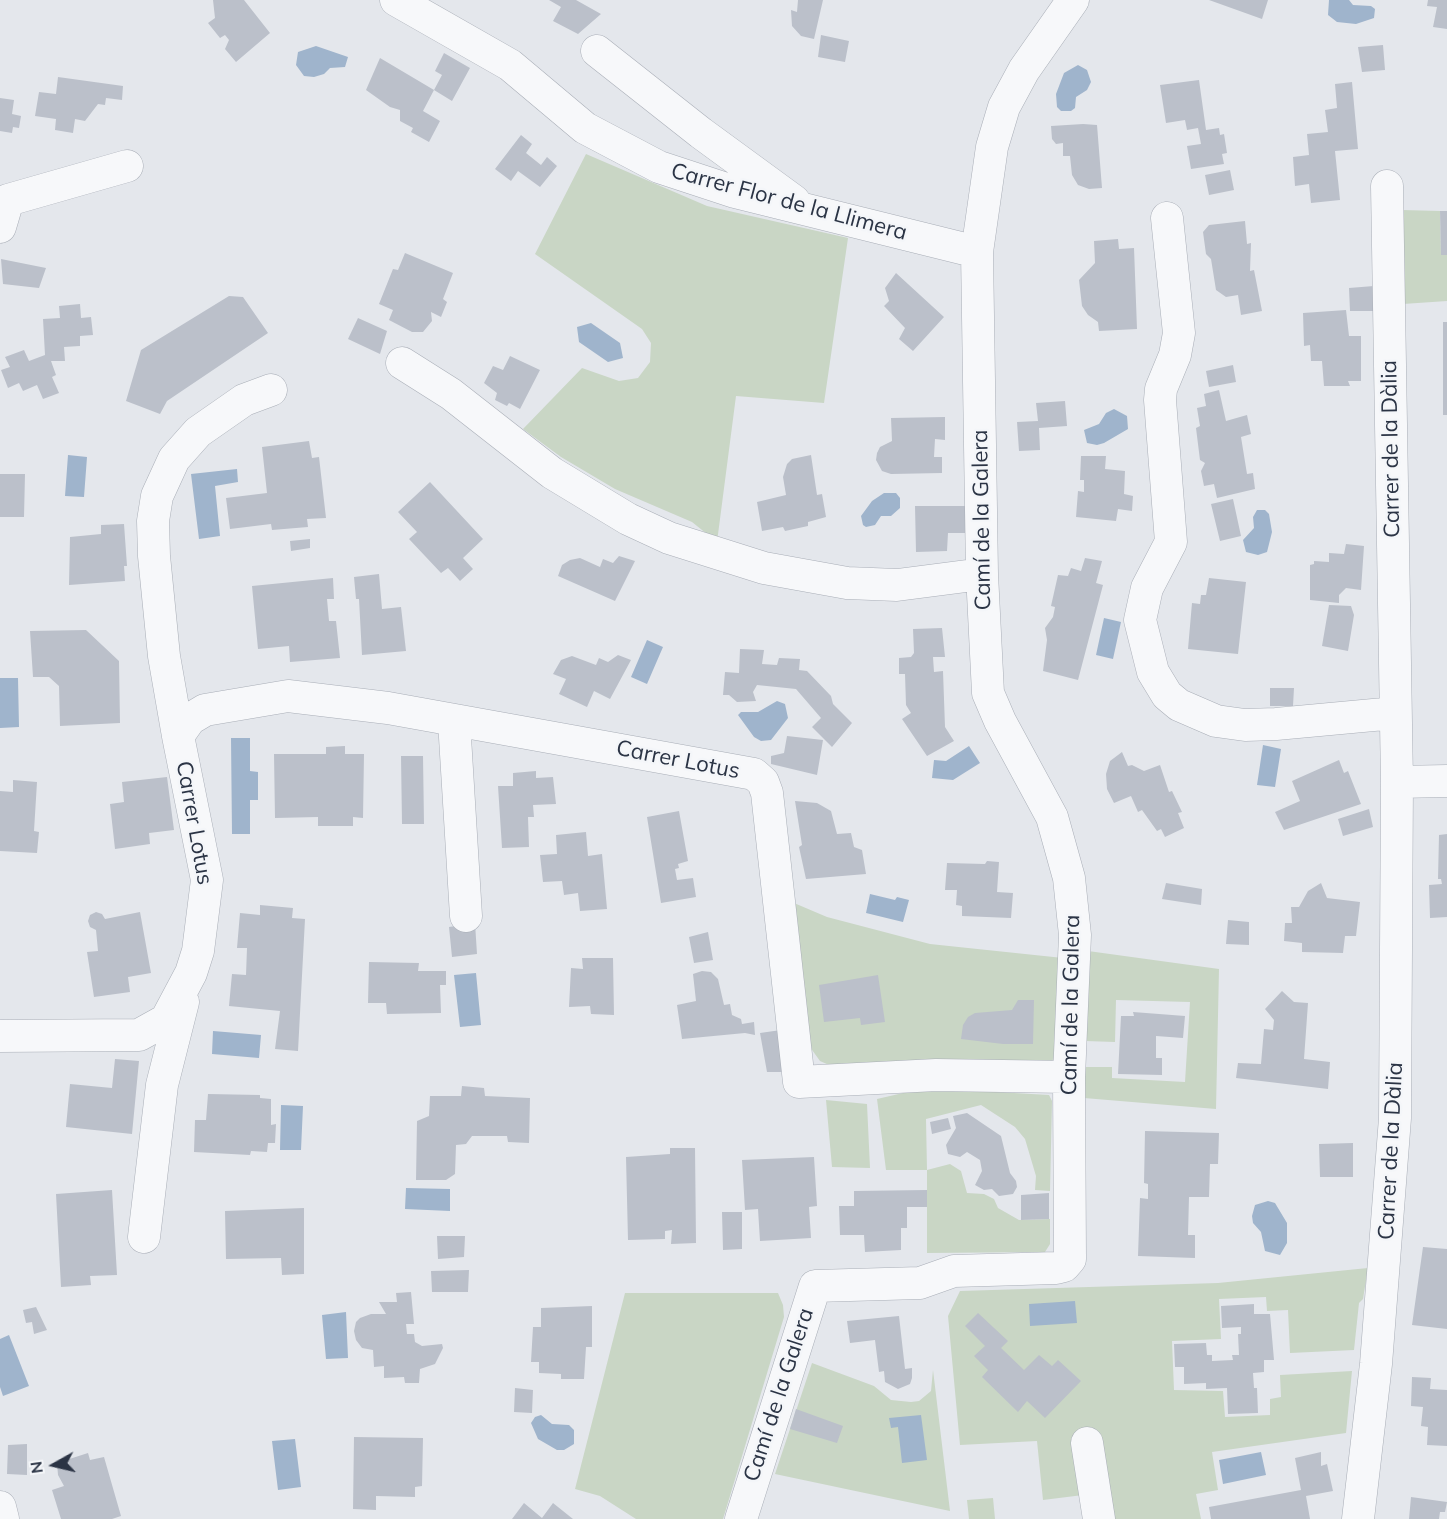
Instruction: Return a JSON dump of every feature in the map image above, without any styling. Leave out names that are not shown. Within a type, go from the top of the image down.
[{"type":"street","name":"Carrer Flor de la Llimera","points":[[396,0],[510,65],[585,129],[659,167],[735,192],[977,252]]},
{"type":"street","name":"Camí de la Galera","points":[[741,1519],[815,1286],[920,1283],[954,1271],[1064,1266],[1070,1259],[1069,1077],[1075,935],[1069,878],[1052,817],[992,705],[987,682],[982,574],[977,252],[992,147],[1004,107],[1024,70],[1073,0]]},
{"type":"street","points":[[597,51],[701,133],[804,209]]},
{"type":"street","points":[[2,205],[127,166]]},
{"type":"street","name":"Carrer de la Dàlia","points":[[1358,1519],[1376,1364],[1394,1156],[1397,782],[1387,186]]},
{"type":"street","points":[[1167,218],[1179,333],[1175,355],[1161,389],[1160,400],[1171,542],[1147,588],[1140,620],[1142,637],[1153,672],[1167,695],[1179,705],[1216,721],[1245,725],[1275,724],[1395,713]]},
{"type":"street","points":[[402,363],[451,394],[552,473],[628,519],[669,538],[764,568],[847,583],[897,585],[982,574]]},
{"type":"street","name":"Carrer Lotus","points":[[0,1036],[140,1035],[166,1020],[191,974],[198,951],[207,880],[164,656],[154,556],[153,520],[157,496],[174,459],[198,432],[212,420],[244,400],[272,390]]},
{"type":"street","name":"Carrer Lotus","points":[[178,736],[190,719],[204,710],[288,696],[388,708],[754,774],[763,782],[766,793],[799,1082],[936,1075],[1069,1077]]},
{"type":"street","points":[[454,721],[466,916]]},
{"type":"street","points":[[1397,782],[1447,781]]},
{"type":"street","points":[[144,1237],[162,1085],[191,974]]},
{"type":"street","points":[[140,1035],[162,1085]]},
{"type":"street","points":[[1087,1443],[1100,1519]]},
{"type":"street","points":[[0,1507],[3,1519]]},
{"type":"green space","points":[[586,154],[707,206],[848,238],[824,403],[736,396],[717,542],[692,522],[615,489],[561,457],[523,429],[582,368],[619,381],[638,378],[650,362],[651,343],[642,329],[535,254]]},
{"type":"green space","points":[[1402,210],[1440,211],[1441,255],[1447,255],[1447,301],[1403,304]]},
{"type":"green space","points":[[794,903],[827,917],[930,944],[1063,958],[1054,1058],[1052,1061],[829,1065],[820,1061],[810,1047]]},
{"type":"green space","points":[[1088,951],[1219,969],[1216,1109],[1084,1098],[1085,1067],[1112,1067],[1112,1078],[1185,1082],[1190,1002],[1116,1000],[1115,1042],[1085,1041]]},
{"type":"green space","points":[[925,1088],[1049,1095],[1052,1101],[1050,1191],[1035,1190],[1036,1176],[1025,1139],[1015,1127],[981,1105],[926,1119],[927,1170],[886,1170],[877,1099]]},
{"type":"green space","points":[[826,1100],[867,1104],[870,1168],[832,1167]]},
{"type":"green space","points":[[950,1164],[961,1171],[967,1193],[984,1194],[994,1199],[998,1208],[1019,1220],[1050,1219],[1050,1244],[1045,1252],[927,1253],[927,1170]]},
{"type":"green space","points":[[1368,1268],[1363,1299],[1359,1303],[1354,1350],[1290,1353],[1288,1310],[1267,1311],[1266,1297],[1219,1299],[1221,1339],[1172,1341],[1174,1390],[1223,1391],[1225,1417],[1270,1415],[1270,1399],[1281,1397],[1280,1375],[1352,1371],[1346,1433],[1212,1452],[1218,1490],[1196,1494],[1201,1519],[1111,1519],[1100,1433],[1075,1436],[1083,1495],[1043,1500],[1037,1441],[960,1445],[948,1316],[960,1291],[1218,1283]]},
{"type":"green space","points":[[625,1293],[778,1293],[783,1305],[784,1317],[723,1519],[636,1519],[600,1496],[575,1489]]},
{"type":"green space","points":[[812,1363],[874,1386],[891,1400],[911,1402],[919,1401],[931,1391],[933,1370],[950,1511],[775,1474]]},
{"type":"green space","points":[[993,1498],[995,1519],[969,1519],[967,1500]]},
{"type":"water","points":[[1329,0],[1349,0],[1353,5],[1371,6],[1375,9],[1374,18],[1356,24],[1337,22],[1328,15]]},
{"type":"water","points":[[316,46],[348,57],[345,67],[330,68],[324,74],[314,77],[304,76],[296,65],[298,52]]},
{"type":"water","points":[[1078,65],[1087,70],[1091,82],[1087,90],[1076,97],[1075,108],[1071,111],[1061,111],[1057,107],[1056,94],[1064,73]]},
{"type":"water","points":[[591,323],[620,343],[623,358],[608,362],[579,342],[577,327]]},
{"type":"water","points":[[1114,409],[1127,416],[1128,429],[1104,443],[1097,445],[1087,443],[1084,430],[1099,424],[1106,413]]},
{"type":"water","points":[[68,455],[87,457],[84,497],[65,496]]},
{"type":"water","points":[[237,469],[238,482],[215,486],[220,536],[199,539],[191,474]]},
{"type":"water","points":[[884,493],[896,493],[900,498],[900,508],[891,516],[881,516],[875,525],[866,527],[863,525],[861,516],[872,501]]},
{"type":"water","points":[[1257,510],[1265,510],[1269,514],[1272,532],[1267,552],[1258,555],[1246,552],[1243,540],[1254,528],[1253,517]]},
{"type":"water","points":[[1104,618],[1121,622],[1113,659],[1096,655]]},
{"type":"water","points":[[647,640],[663,647],[647,684],[631,677]]},
{"type":"water","points":[[0,678],[18,678],[19,727],[0,728]]},
{"type":"water","points":[[777,701],[785,704],[788,718],[771,740],[761,741],[754,737],[738,715],[741,712],[758,712]]},
{"type":"water","points":[[231,738],[250,738],[250,771],[258,772],[258,800],[250,800],[250,834],[232,834]]},
{"type":"water","points":[[1263,745],[1281,749],[1275,787],[1257,785]]},
{"type":"water","points":[[969,746],[980,763],[953,780],[932,778],[934,760],[946,761]]},
{"type":"water","points":[[870,894],[895,900],[897,897],[909,900],[903,922],[866,913]]},
{"type":"water","points":[[476,973],[481,1025],[460,1027],[454,975]]},
{"type":"water","points":[[213,1031],[261,1035],[259,1058],[212,1054]]},
{"type":"water","points":[[281,1105],[303,1106],[301,1150],[280,1150]]},
{"type":"water","points":[[406,1188],[450,1189],[450,1211],[405,1209]]},
{"type":"water","points":[[1268,1201],[1275,1203],[1287,1223],[1287,1243],[1280,1255],[1265,1251],[1261,1232],[1253,1223],[1255,1205]]},
{"type":"water","points":[[1075,1301],[1077,1323],[1030,1326],[1029,1304]]},
{"type":"water","points":[[346,1312],[348,1358],[326,1359],[322,1315]]},
{"type":"water","points":[[9,1335],[29,1386],[3,1396],[0,1387],[0,1339]]},
{"type":"water","points":[[541,1415],[552,1424],[569,1425],[574,1430],[574,1444],[564,1450],[557,1450],[538,1439],[531,1423],[535,1417]]},
{"type":"water","points":[[921,1415],[927,1460],[902,1463],[898,1427],[891,1428],[889,1418]]},
{"type":"water","points":[[295,1439],[301,1487],[278,1490],[272,1441]]},
{"type":"water","points":[[1261,1452],[1266,1475],[1223,1484],[1219,1460]]},
{"type":"building","points":[[213,0],[244,0],[270,33],[236,62],[225,49],[229,40],[225,35],[220,38],[208,23],[215,18]]},
{"type":"building","points":[[549,0],[576,0],[601,14],[578,34],[553,21],[561,7]]},
{"type":"building","points":[[798,0],[823,0],[814,39],[801,36],[792,26],[791,10],[797,12]]},
{"type":"building","points":[[1209,0],[1268,0],[1262,19]]},
{"type":"building","points":[[1428,0],[1447,0],[1447,29],[1433,27],[1437,7],[1427,6]]},
{"type":"building","points":[[821,35],[849,41],[845,62],[818,57]]},
{"type":"building","points":[[1383,45],[1385,70],[1362,72],[1358,47]]},
{"type":"building","points":[[444,53],[470,68],[452,101],[434,90],[442,75],[435,71]]},
{"type":"building","points":[[380,58],[434,90],[423,111],[440,121],[429,142],[411,132],[413,128],[400,121],[400,110],[390,107],[366,90]]},
{"type":"building","points":[[58,77],[123,86],[122,100],[106,98],[105,105],[98,104],[85,121],[75,119],[73,133],[55,130],[56,119],[35,116],[39,92],[56,94]]},
{"type":"building","points":[[1199,80],[1206,130],[1219,128],[1220,135],[1224,134],[1227,153],[1222,154],[1224,164],[1191,169],[1187,146],[1201,144],[1198,128],[1187,130],[1185,120],[1166,123],[1160,85]]},
{"type":"building","points":[[1352,82],[1358,149],[1335,151],[1340,200],[1311,203],[1309,184],[1295,186],[1293,157],[1309,155],[1307,134],[1328,132],[1325,110],[1337,108],[1335,84]]},
{"type":"building","points":[[0,98],[14,100],[12,114],[21,116],[19,128],[13,127],[12,133],[0,131]]},
{"type":"building","points":[[1097,125],[1102,188],[1089,189],[1078,185],[1072,175],[1070,156],[1063,156],[1063,143],[1056,144],[1052,139],[1051,126]]},
{"type":"building","points":[[521,135],[532,144],[526,153],[541,165],[547,157],[557,166],[540,187],[518,171],[511,181],[495,169]]},
{"type":"building","points":[[1230,170],[1234,190],[1209,195],[1205,175]]},
{"type":"building","points":[[1440,211],[1447,211],[1447,255],[1441,255]]},
{"type":"building","points":[[1245,221],[1247,244],[1251,243],[1250,271],[1254,270],[1262,311],[1241,315],[1238,295],[1226,297],[1216,290],[1211,259],[1206,254],[1203,232],[1209,225]]},
{"type":"building","points":[[1118,239],[1119,249],[1134,248],[1137,329],[1099,331],[1098,322],[1088,315],[1082,306],[1079,280],[1095,263],[1094,241]]},
{"type":"building","points":[[405,253],[453,273],[443,299],[447,302],[441,317],[431,312],[432,321],[423,332],[412,332],[389,320],[393,310],[379,304],[393,269],[398,270]]},
{"type":"building","points":[[1,259],[46,268],[39,288],[3,284]]},
{"type":"building","points":[[896,273],[944,317],[913,351],[899,339],[905,328],[884,306],[889,301],[885,288]]},
{"type":"building","points":[[1374,286],[1376,311],[1350,311],[1349,288]]},
{"type":"building","points":[[229,296],[243,297],[268,333],[167,401],[160,414],[126,401],[141,350]]},
{"type":"building","points":[[80,304],[81,318],[91,317],[93,335],[80,336],[80,346],[64,347],[65,361],[51,361],[56,375],[52,377],[59,393],[43,399],[37,385],[23,391],[19,383],[8,388],[1,370],[10,367],[5,357],[24,350],[29,361],[45,355],[43,319],[60,318],[59,306]]},
{"type":"building","points":[[1346,310],[1349,336],[1361,336],[1361,381],[1348,381],[1350,386],[1324,386],[1322,361],[1311,361],[1310,345],[1304,346],[1303,313]]},
{"type":"building","points":[[358,318],[387,331],[380,354],[348,339]]},
{"type":"building","points":[[1443,322],[1447,322],[1447,415],[1443,415]]},
{"type":"building","points":[[510,356],[540,370],[520,409],[509,403],[507,406],[495,400],[497,393],[484,383],[493,366],[503,370]]},
{"type":"building","points":[[1233,365],[1236,382],[1209,387],[1206,371]]},
{"type":"building","points":[[1219,390],[1226,421],[1247,415],[1251,434],[1241,437],[1247,474],[1253,473],[1255,489],[1217,498],[1214,484],[1204,486],[1201,471],[1205,463],[1200,460],[1196,428],[1200,426],[1197,408],[1206,406],[1204,394]]},
{"type":"building","points":[[1065,401],[1067,426],[1039,428],[1040,450],[1019,451],[1017,422],[1038,421],[1036,403]]},
{"type":"building","points":[[945,417],[945,440],[935,439],[934,457],[942,457],[942,473],[891,474],[882,471],[876,460],[877,453],[880,447],[892,441],[891,418]]},
{"type":"building","points":[[309,441],[312,458],[319,457],[326,518],[307,519],[308,527],[272,530],[271,524],[230,529],[226,498],[267,493],[262,447]]},
{"type":"building","points":[[811,455],[817,495],[822,494],[826,517],[808,522],[808,526],[785,531],[783,527],[762,531],[757,502],[786,495],[783,477],[787,464],[792,459]]},
{"type":"building","points":[[1081,456],[1106,456],[1105,469],[1125,471],[1124,494],[1133,496],[1132,511],[1118,509],[1116,521],[1076,517],[1078,491],[1084,492],[1084,480],[1080,480]]},
{"type":"building","points":[[0,474],[25,474],[24,517],[0,517]]},
{"type":"building","points":[[430,482],[483,539],[463,558],[473,569],[460,581],[448,568],[441,573],[409,539],[417,532],[398,512]]},
{"type":"building","points":[[1233,499],[1241,536],[1220,541],[1211,504]]},
{"type":"building","points":[[915,506],[966,506],[966,533],[948,533],[947,551],[916,552]]},
{"type":"building","points":[[124,524],[127,566],[124,566],[125,581],[69,585],[70,537],[101,534],[101,525]]},
{"type":"building","points":[[310,539],[310,548],[291,551],[290,541]]},
{"type":"building","points":[[1346,544],[1364,546],[1361,590],[1346,588],[1339,595],[1339,603],[1310,600],[1310,565],[1314,564],[1314,561],[1329,562],[1329,553],[1344,554]]},
{"type":"building","points":[[619,556],[635,561],[615,601],[558,576],[562,565],[570,560],[580,558],[600,567],[603,559],[613,563]]},
{"type":"building","points":[[1085,558],[1102,561],[1096,583],[1103,585],[1078,680],[1043,671],[1047,640],[1045,628],[1053,617],[1055,607],[1051,606],[1058,575],[1068,576],[1071,568],[1081,571]]},
{"type":"building","points":[[379,574],[382,609],[401,607],[406,651],[362,655],[359,599],[356,599],[354,577]]},
{"type":"building","points":[[333,578],[334,599],[327,599],[329,621],[336,621],[340,658],[290,662],[289,646],[258,649],[252,586]]},
{"type":"building","points":[[1209,578],[1246,582],[1238,654],[1188,649],[1192,603],[1200,604],[1201,595],[1206,595]]},
{"type":"building","points":[[1329,605],[1351,606],[1354,615],[1348,651],[1322,646]]},
{"type":"building","points":[[942,628],[945,657],[933,657],[934,672],[943,671],[945,727],[954,741],[927,756],[902,719],[911,713],[906,705],[905,674],[899,674],[899,658],[911,657],[914,653],[913,629]]},
{"type":"building","points":[[86,630],[119,661],[120,723],[60,726],[59,686],[49,677],[33,677],[30,631]]},
{"type":"building","points":[[740,649],[764,650],[762,664],[777,665],[779,658],[800,659],[799,670],[807,671],[831,696],[833,704],[852,723],[832,747],[812,727],[821,718],[796,689],[757,685],[753,692],[756,701],[737,702],[729,695],[723,695],[725,672],[739,673]]},
{"type":"building","points":[[618,655],[631,660],[610,699],[594,691],[587,707],[559,694],[566,679],[553,674],[561,660],[572,656],[596,665],[599,658],[608,662]]},
{"type":"building","points":[[1270,688],[1294,688],[1293,706],[1270,706]]},
{"type":"building","points":[[787,736],[823,740],[817,775],[771,764],[771,756],[784,753]]},
{"type":"building","points":[[345,746],[345,754],[364,754],[363,818],[353,817],[353,826],[318,826],[318,817],[275,818],[274,754],[326,754],[326,747]]},
{"type":"building","points":[[1122,752],[1128,766],[1132,765],[1144,771],[1160,765],[1169,792],[1172,791],[1182,812],[1178,813],[1184,828],[1165,837],[1161,829],[1157,831],[1142,810],[1138,812],[1131,796],[1114,803],[1107,789],[1106,774],[1110,761]]},
{"type":"building","points":[[401,756],[423,756],[424,824],[402,824]]},
{"type":"building","points":[[1339,760],[1344,773],[1348,771],[1361,804],[1284,830],[1275,812],[1300,801],[1292,781]]},
{"type":"building","points":[[536,771],[536,778],[553,777],[556,804],[533,805],[534,817],[528,817],[529,847],[502,848],[498,786],[513,786],[513,773]]},
{"type":"building","points":[[167,777],[174,830],[149,833],[150,844],[115,849],[110,804],[124,802],[122,782]]},
{"type":"building","points":[[13,780],[37,782],[34,831],[39,832],[37,853],[0,851],[0,791],[13,792]]},
{"type":"building","points":[[795,801],[817,803],[831,811],[837,834],[851,833],[854,847],[862,850],[866,874],[806,879],[799,847],[802,845]]},
{"type":"building","points":[[1369,809],[1373,827],[1343,836],[1338,819]]},
{"type":"building","points":[[679,811],[688,861],[678,864],[679,868],[675,869],[677,880],[693,878],[696,897],[661,903],[647,817]]},
{"type":"building","points":[[586,832],[588,856],[602,854],[607,909],[580,911],[578,893],[564,895],[562,881],[543,882],[540,855],[557,854],[556,835]]},
{"type":"building","points":[[1447,834],[1447,917],[1430,918],[1429,885],[1442,884],[1441,879],[1438,879],[1439,835]]},
{"type":"building","points":[[987,861],[999,862],[997,892],[1013,893],[1011,918],[962,916],[962,906],[956,905],[957,890],[945,890],[947,863],[985,864]]},
{"type":"building","points":[[1166,883],[1202,889],[1201,905],[1162,899]]},
{"type":"building","points":[[1321,883],[1327,898],[1360,902],[1356,936],[1345,936],[1343,953],[1302,952],[1302,943],[1284,941],[1285,923],[1292,923],[1291,907],[1299,907],[1308,891]]},
{"type":"building","points":[[260,905],[293,908],[292,918],[305,919],[298,1051],[275,1049],[280,1011],[229,1006],[232,974],[246,975],[247,948],[237,948],[240,913],[260,915]]},
{"type":"building","points":[[96,912],[102,914],[105,919],[140,912],[151,973],[128,977],[130,992],[94,997],[87,952],[98,951],[96,930],[90,927],[88,921],[90,915]]},
{"type":"building","points":[[1228,920],[1249,922],[1249,945],[1226,944]]},
{"type":"building","points":[[475,923],[477,954],[452,957],[449,927]]},
{"type":"building","points":[[708,932],[713,960],[694,963],[689,937]]},
{"type":"building","points":[[582,958],[613,958],[614,1015],[591,1014],[590,1006],[569,1007],[571,968],[583,969]]},
{"type":"building","points":[[369,962],[419,963],[418,971],[446,971],[446,985],[440,985],[441,1013],[387,1014],[386,1003],[368,1003]]},
{"type":"building","points":[[702,971],[711,972],[718,979],[724,1005],[730,1004],[732,1015],[741,1019],[742,1024],[754,1022],[755,1035],[745,1033],[682,1039],[677,1005],[696,1001],[693,974]]},
{"type":"building","points":[[878,975],[885,1022],[861,1025],[860,1018],[824,1022],[819,985]]},
{"type":"building","points":[[1282,991],[1294,1002],[1308,1003],[1304,1059],[1330,1062],[1328,1089],[1236,1078],[1238,1063],[1261,1064],[1264,1029],[1273,1030],[1274,1020],[1265,1009]]},
{"type":"building","points":[[1018,1000],[1034,1000],[1033,1044],[1003,1044],[961,1039],[963,1025],[968,1017],[975,1013],[1012,1010]]},
{"type":"building","points":[[1133,1012],[1185,1016],[1183,1038],[1156,1036],[1156,1058],[1162,1058],[1162,1075],[1118,1074],[1121,1016],[1134,1016]]},
{"type":"building","points":[[781,1030],[787,1072],[767,1072],[760,1033]]},
{"type":"building","points":[[115,1059],[139,1061],[132,1134],[66,1127],[70,1084],[112,1088]]},
{"type":"building","points":[[462,1086],[484,1088],[485,1096],[530,1098],[529,1143],[508,1142],[507,1136],[472,1136],[466,1144],[456,1145],[455,1174],[446,1180],[416,1180],[417,1121],[429,1116],[430,1096],[461,1096]]},
{"type":"building","points":[[208,1094],[260,1095],[260,1098],[271,1099],[271,1125],[276,1124],[275,1143],[268,1143],[267,1152],[251,1151],[250,1155],[194,1152],[195,1120],[206,1120]]},
{"type":"building","points":[[967,1113],[1001,1136],[1010,1173],[1016,1181],[1017,1187],[1013,1194],[999,1196],[992,1189],[984,1190],[975,1185],[982,1171],[980,1160],[967,1152],[960,1157],[948,1154],[946,1145],[956,1128],[953,1116]]},
{"type":"building","points":[[948,1118],[951,1129],[932,1134],[930,1122]]},
{"type":"building","points":[[1145,1131],[1219,1133],[1218,1164],[1210,1164],[1209,1197],[1189,1197],[1188,1235],[1195,1235],[1195,1258],[1138,1256],[1140,1198],[1148,1199],[1148,1184],[1144,1183]]},
{"type":"building","points":[[1353,1143],[1353,1177],[1320,1177],[1319,1144]]},
{"type":"building","points":[[670,1148],[695,1148],[696,1243],[671,1244],[672,1230],[665,1231],[665,1239],[628,1240],[626,1157],[670,1154]]},
{"type":"building","points":[[814,1157],[817,1206],[809,1207],[811,1238],[760,1241],[758,1209],[745,1210],[742,1160]]},
{"type":"building","points":[[112,1190],[117,1275],[90,1276],[91,1285],[61,1287],[56,1194]]},
{"type":"building","points":[[927,1190],[927,1207],[907,1207],[907,1228],[901,1228],[901,1250],[865,1252],[864,1235],[840,1235],[839,1206],[854,1206],[854,1191]]},
{"type":"building","points":[[1049,1193],[1049,1219],[1021,1220],[1021,1195]]},
{"type":"building","points":[[304,1208],[304,1274],[282,1275],[281,1258],[226,1259],[225,1211]]},
{"type":"building","points":[[722,1212],[742,1212],[742,1249],[723,1250]]},
{"type":"building","points":[[437,1236],[465,1236],[464,1257],[438,1259]]},
{"type":"building","points":[[1423,1247],[1447,1249],[1447,1329],[1412,1325]]},
{"type":"building","points":[[469,1270],[468,1292],[432,1292],[431,1271]]},
{"type":"building","points":[[411,1292],[414,1324],[406,1324],[407,1334],[414,1334],[415,1342],[422,1346],[442,1344],[443,1348],[435,1364],[420,1369],[419,1383],[405,1383],[404,1377],[384,1378],[384,1366],[374,1367],[373,1350],[362,1348],[356,1340],[354,1331],[356,1322],[360,1318],[371,1314],[386,1314],[379,1302],[397,1302],[396,1293]]},
{"type":"building","points":[[1254,1304],[1254,1314],[1270,1314],[1274,1360],[1264,1360],[1264,1372],[1253,1373],[1254,1388],[1257,1388],[1258,1413],[1228,1414],[1227,1388],[1206,1389],[1206,1383],[1184,1384],[1184,1367],[1175,1367],[1174,1344],[1206,1343],[1207,1355],[1212,1355],[1212,1361],[1233,1360],[1232,1355],[1239,1355],[1238,1334],[1241,1334],[1241,1327],[1222,1328],[1221,1306]]},
{"type":"building","points":[[592,1306],[592,1347],[586,1347],[584,1379],[561,1379],[561,1374],[539,1373],[539,1362],[531,1362],[533,1327],[541,1327],[541,1308]]},
{"type":"building","points":[[36,1307],[47,1330],[34,1334],[32,1322],[26,1323],[23,1310]]},
{"type":"building","points":[[978,1313],[1008,1341],[1001,1348],[1024,1370],[1039,1355],[1052,1366],[1058,1360],[1081,1381],[1045,1418],[1027,1401],[1018,1412],[982,1377],[988,1370],[974,1356],[985,1346],[965,1326]]},
{"type":"building","points":[[899,1316],[905,1369],[912,1368],[912,1378],[910,1384],[898,1389],[885,1382],[884,1371],[879,1372],[875,1340],[850,1343],[847,1321]]},
{"type":"building","points":[[1412,1377],[1431,1378],[1430,1389],[1447,1390],[1447,1446],[1427,1445],[1428,1427],[1421,1426],[1423,1407],[1411,1406]]},
{"type":"building","points":[[515,1388],[533,1390],[532,1413],[514,1412]]},
{"type":"building","points":[[796,1409],[843,1426],[837,1443],[790,1429]]},
{"type":"building","points":[[354,1437],[423,1438],[422,1486],[415,1487],[415,1497],[376,1496],[376,1510],[353,1509]]},
{"type":"building","points":[[27,1444],[27,1475],[7,1474],[8,1445]]},
{"type":"building","points":[[1321,1452],[1321,1466],[1327,1464],[1333,1491],[1306,1496],[1310,1519],[1211,1519],[1209,1507],[1301,1490],[1295,1458]]},
{"type":"building","points":[[88,1453],[90,1460],[104,1457],[121,1516],[112,1519],[61,1519],[52,1490],[64,1486],[58,1475],[57,1463]]},
{"type":"building","points":[[1411,1497],[1447,1502],[1445,1512],[1440,1512],[1439,1519],[1409,1519]]},
{"type":"building","points":[[524,1503],[542,1518],[553,1503],[573,1519],[512,1519]]}]
